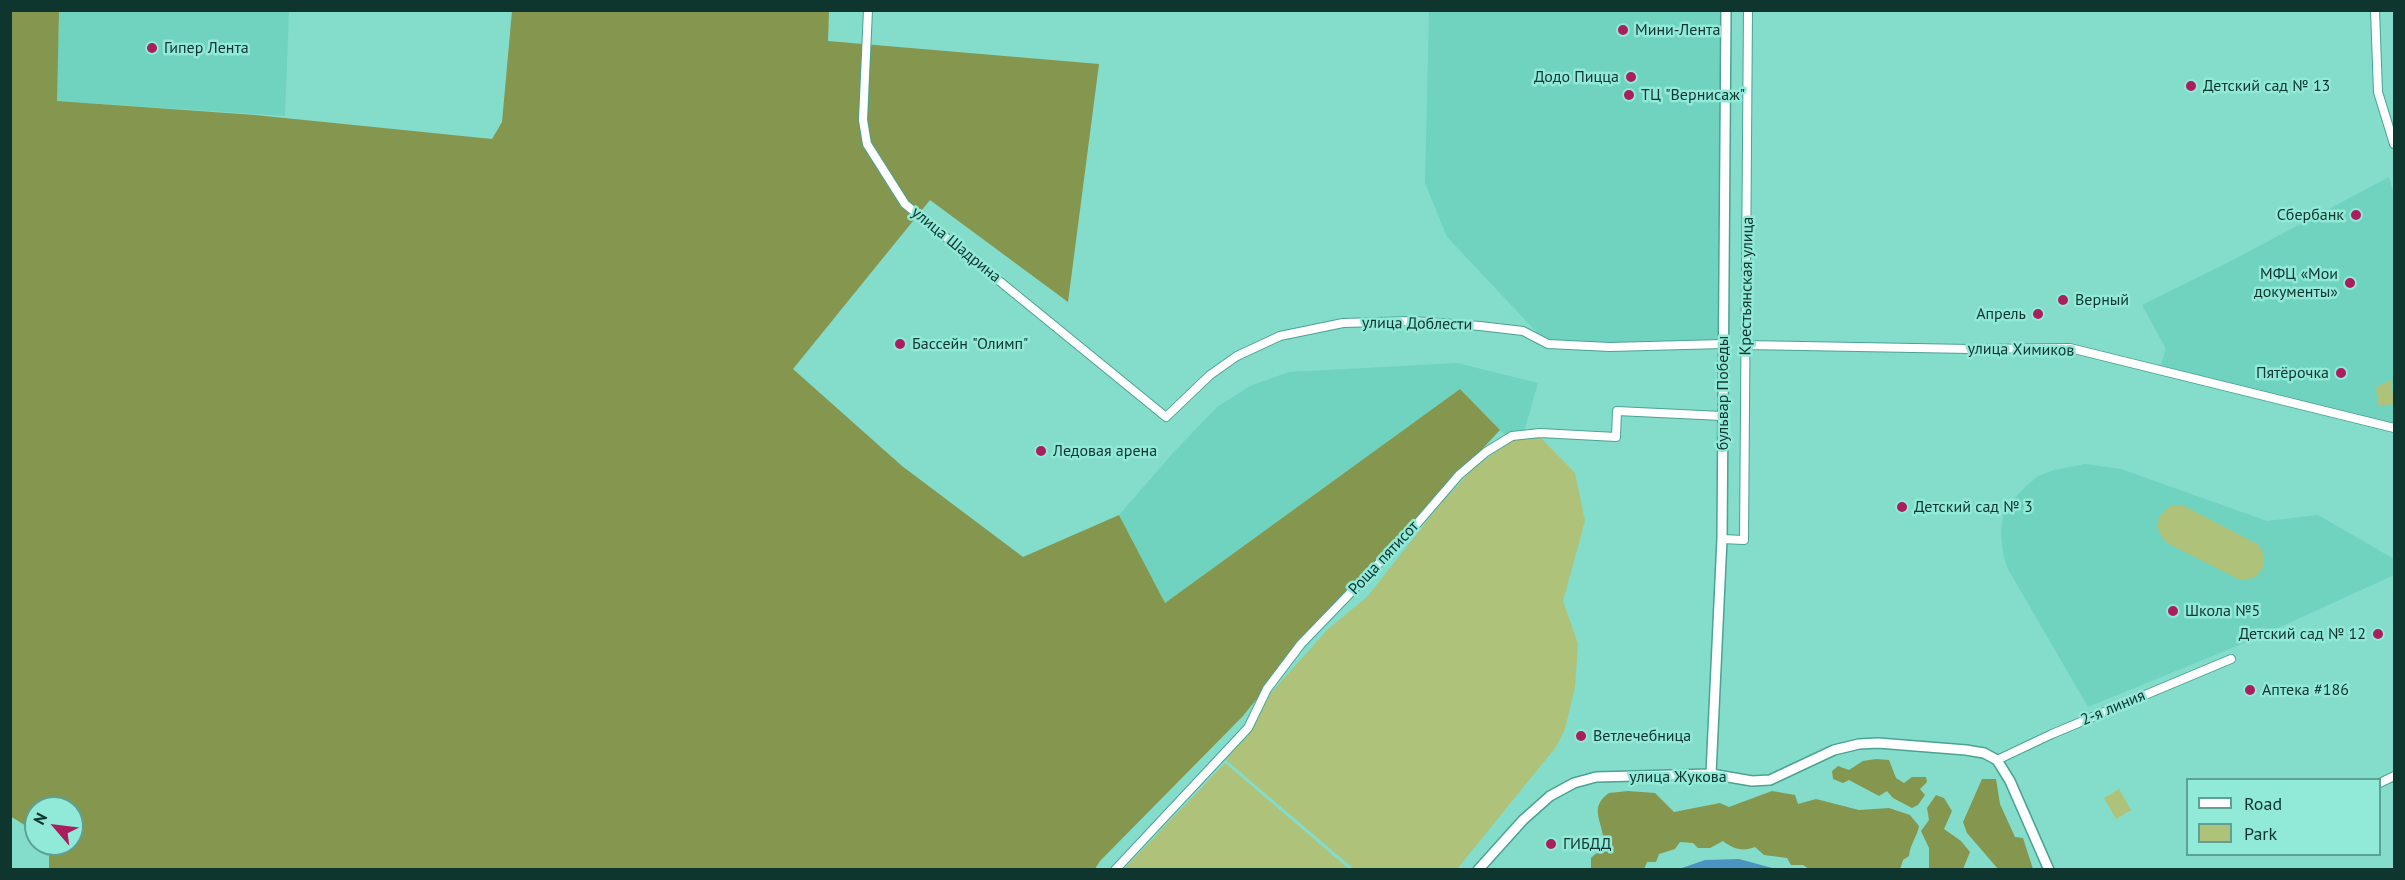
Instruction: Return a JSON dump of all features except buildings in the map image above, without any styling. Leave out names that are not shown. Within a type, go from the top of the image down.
[{"type":"street","name":"улица Шадрина","points":[[868,10],[863,120],[867,144],[905,204],[1166,417]]},
{"type":"street","name":"бульвар Победы","points":[[1712,774],[1722,539],[1726,10]]},
{"type":"street","name":"Крестьянская улица","points":[[1722,539],[1744,540],[1748,10]]},
{"type":"street","points":[[2374,10],[2378,92],[2394,144]]},
{"type":"street","name":"улица Доблести","points":[[1166,417],[1210,375],[1237,356],[1280,336],[1343,323],[1413,321],[1480,326],[1523,332],[1548,344],[1610,348],[1723,344]]},
{"type":"street","name":"улица Химиков","points":[[1746,345],[1970,349],[2070,348],[2394,428]]},
{"type":"street","name":"Роща пятисот","points":[[1115,870],[1248,728],[1267,689],[1301,644],[1415,526],[1459,475],[1486,452],[1512,436],[1540,433],[1616,437],[1617,411],[1722,416]]},
{"type":"street","name":"2-я линия","points":[[1997,760],[2052,734],[2231,659]]},
{"type":"street","name":"улица Жукова","points":[[1478,870],[1523,820],[1550,796],[1574,783],[1596,777],[1712,774],[1752,781],[1770,780],[1834,750],[1859,744],[1966,750],[1984,753],[1997,760]]},
{"type":"street","points":[[1997,760],[2010,781],[2049,870]]},
{"type":"shaded area","points":[[10,11],[59,11],[57,101],[255,115],[492,139],[502,122],[512,11],[829,11],[828,41],[1099,64],[1068,302],[930,200],[793,369],[902,466],[1023,557],[1119,515],[1165,603],[1460,389],[1500,430],[1301,644],[1243,716],[1100,861],[1095,869],[49,869],[49,856],[84,856],[84,796],[24,796],[24,825],[10,816]]},
{"type":"shaded area","points":[[59,11],[289,11],[285,116],[56,101]]},
{"type":"shaded area","points":[[1429,11],[1725,11],[1723,344],[1548,344],[1447,237],[1425,183]]},
{"type":"shaded area","points":[[2389,177],[2394,194],[2394,428],[2159,370],[2166,349],[2142,305],[2231,261]]},
{"type":"shaded area","points":[[1457,363],[1538,383],[1524,432],[1505,435],[1460,389],[1165,603],[1119,515],[1217,407],[1250,386],[1289,372]]},
{"type":"shaded area","name":"Школа №5","points":[[2085,464],[2121,469],[2267,521],[2318,515],[2394,559],[2394,575],[2254,639],[2088,707],[2008,569],[2003,553],[2001,533],[2003,515],[2011,502],[2038,476],[2054,470]]},
{"type":"shaded area","points":[[1889,760],[1896,778],[1904,783],[1912,777],[1926,777],[1927,782],[1920,789],[1925,795],[1918,805],[1912,808],[1893,798],[1887,791],[1879,796],[1849,780],[1843,783],[1833,779],[1832,771],[1838,766],[1849,770],[1863,761]]},
{"type":"shaded area","points":[[1982,779],[1996,779],[2000,804],[2015,837],[2023,838],[2033,869],[1998,869],[1967,833],[1963,822]]},
{"type":"shaded area","points":[[1628,791],[1655,793],[1674,812],[1720,803],[1729,807],[1772,791],[1795,795],[1798,804],[1816,799],[1859,810],[1889,808],[1910,815],[1919,826],[1909,856],[1903,860],[1900,869],[1809,869],[1803,865],[1791,865],[1787,858],[1764,855],[1755,847],[1738,849],[1723,841],[1710,848],[1698,848],[1693,843],[1680,842],[1675,849],[1659,854],[1656,862],[1647,862],[1644,869],[1591,869],[1591,858],[1600,850],[1603,841],[1598,806],[1609,793]]},
{"type":"shaded area","points":[[1936,795],[1944,798],[1952,811],[1944,829],[1961,841],[1970,852],[1963,869],[1929,869],[1929,848],[1921,831],[1929,820],[1927,808]]},
{"type":"green space","points":[[2391,380],[2394,404],[2378,406],[2376,387]]},
{"type":"green space","points":[[1540,437],[1575,473],[1585,521],[1563,601],[1578,644],[1575,687],[1565,729],[1556,747],[1457,869],[1354,869],[1226,760],[1254,727],[1271,693],[1328,629],[1367,597],[1442,502],[1475,467],[1515,438]]},
{"type":"green space","points":[[2172,505],[2184,506],[2259,545],[2264,559],[2261,571],[2252,578],[2238,579],[2167,543],[2159,532],[2158,522],[2162,513]]},
{"type":"green space","points":[[1225,763],[1349,869],[1124,869]]},
{"type":"green space","points":[[2119,789],[2131,810],[2116,819],[2104,798]]},
{"type":"water","points":[[1739,859],[1776,869],[1679,869],[1705,860]]},
{"type":"place","name":"Мини-Лента","points":[[1623,30]]},
{"type":"place","name":"Гипер Лента","points":[[152,48]]},
{"type":"place","name":"Додо Пицца","points":[[1631,77]]},
{"type":"place","name":"Детский сад № 13","points":[[2191,86]]},
{"type":"place","name":"ТЦ \"Вернисаж\"","points":[[1629,95]]},
{"type":"place","name":"Сбербанк","points":[[2356,215]]},
{"type":"place","name":"МФЦ «Мои документы»","points":[[2350,283]]},
{"type":"place","name":"Верный","points":[[2063,300]]},
{"type":"place","name":"Апрель","points":[[2038,314]]},
{"type":"place","name":"Бассейн \"Олимп\"","points":[[900,344]]},
{"type":"place","name":"Пятёрочка","points":[[2341,373]]},
{"type":"place","name":"Ледовая арена","points":[[1041,451]]},
{"type":"place","name":"Детский сад № 3","points":[[1902,507]]},
{"type":"place","name":"Школа №5","points":[[2173,611]]},
{"type":"place","name":"Детский сад № 12","points":[[2378,634]]},
{"type":"place","name":"Аптека #186","points":[[2250,690]]},
{"type":"place","name":"Ветлечебница","points":[[1581,736]]},
{"type":"place","name":"ГИБДД","points":[[1551,844]]}]
